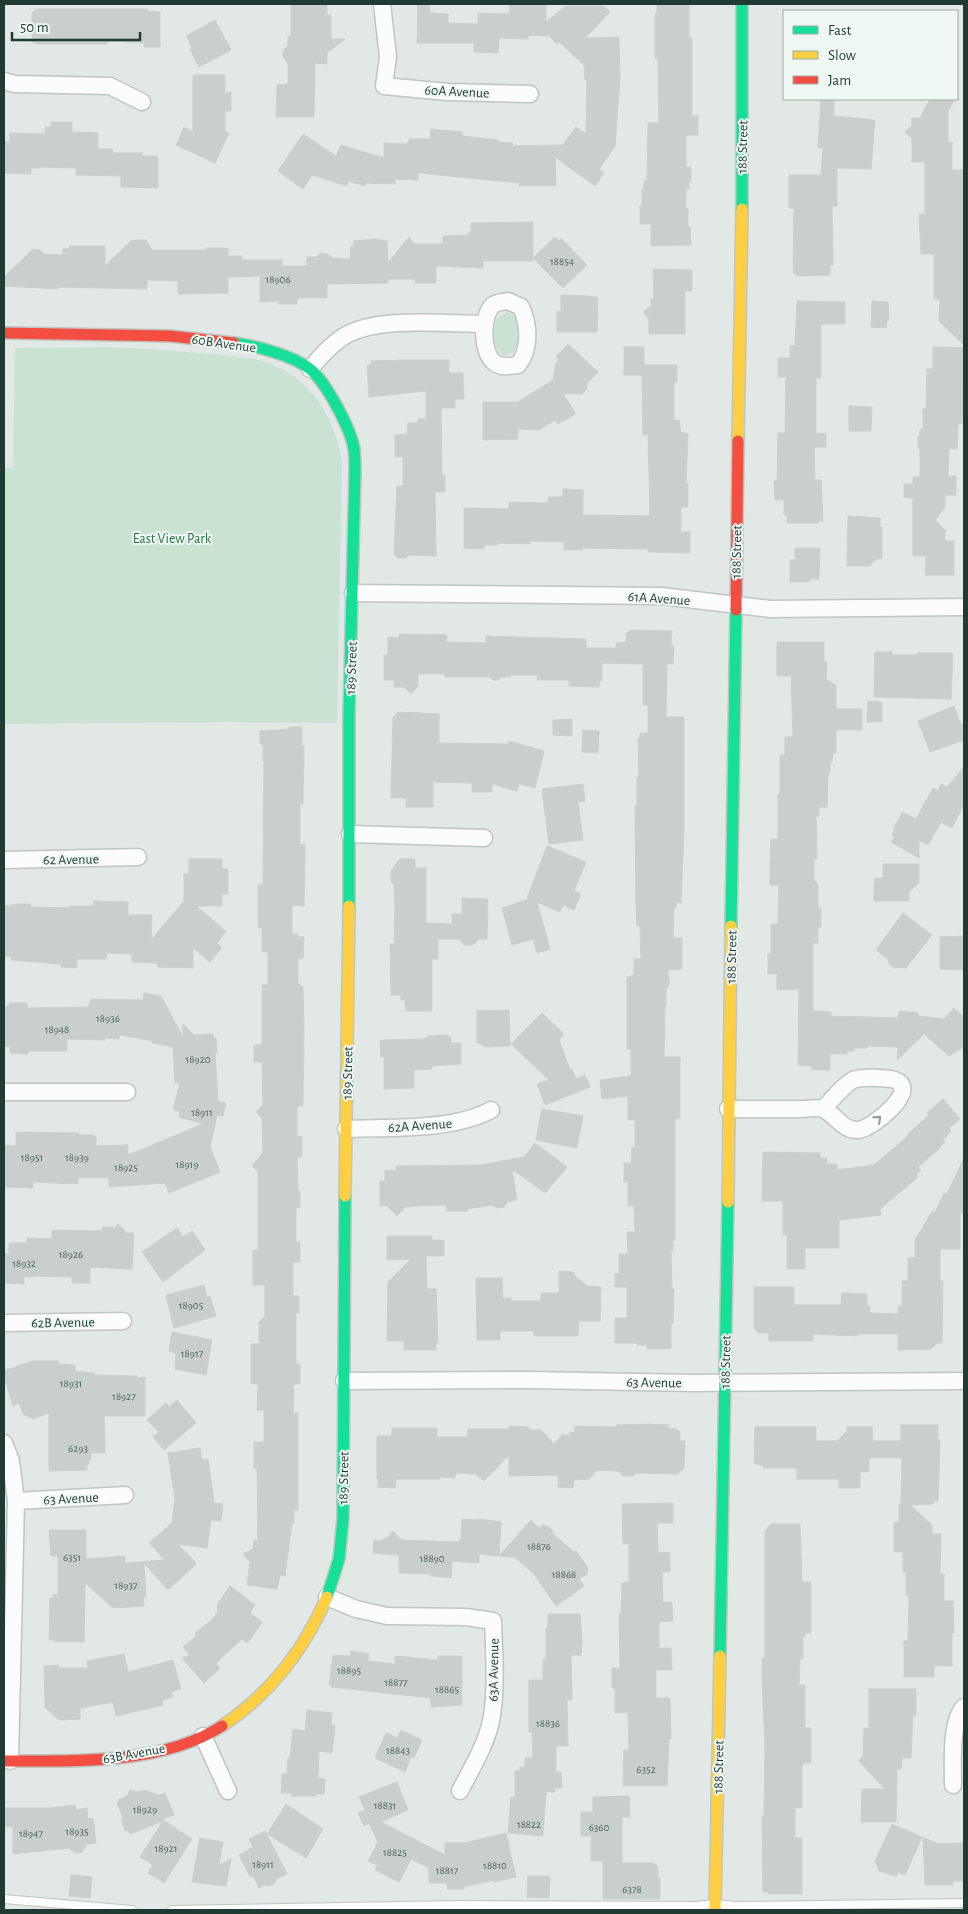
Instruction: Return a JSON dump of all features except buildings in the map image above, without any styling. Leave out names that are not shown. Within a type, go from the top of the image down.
[{"type":"street","name":"60A Avenue","points":[[382,4],[388,57],[384,86],[448,92],[530,94]]},
{"type":"street","name":"188 Street","points":[[715,1907],[725,1383],[742,4]]},
{"type":"street","points":[[4,82],[15,84],[110,86],[142,102]]},
{"type":"street","points":[[310,369],[326,351],[342,338],[363,327],[384,323],[485,324]]},
{"type":"street","name":"60B Avenue","points":[[4,333],[170,336],[251,345],[280,354],[310,369]]},
{"type":"street","name":"189 Street","points":[[203,1736],[237,1714],[269,1689],[294,1656],[327,1597],[335,1576],[342,1526],[350,834],[349,715],[356,472],[354,448],[344,421],[330,394],[310,369]]},
{"type":"street","name":"61A Avenue","points":[[353,593],[662,596],[770,609],[964,607]]},
{"type":"street","points":[[350,834],[484,838]]},
{"type":"street","name":"62 Avenue","points":[[4,860],[138,857]]},
{"type":"street","points":[[4,1092],[127,1092]]},
{"type":"street","points":[[728,1109],[823,1109]]},
{"type":"street","name":"62A Avenue","points":[[346,1129],[449,1124],[476,1118],[492,1110]]},
{"type":"street","name":"62B Avenue","points":[[4,1323],[122,1321]]},
{"type":"street","name":"63 Avenue","points":[[344,1381],[529,1380],[725,1383],[964,1381]]},
{"type":"street","points":[[4,1443],[11,1460],[16,1501],[7,1760]]},
{"type":"street","name":"63 Avenue","points":[[16,1501],[126,1495]]},
{"type":"street","name":"63A Avenue","points":[[327,1597],[356,1609],[387,1616],[466,1617],[493,1621],[493,1702],[491,1721],[478,1755],[460,1791]]},
{"type":"street","points":[[952,1785],[955,1727],[964,1707]]},
{"type":"street","points":[[203,1736],[228,1791]]},
{"type":"street","name":"63B Avenue","points":[[7,1760],[86,1760],[132,1755],[175,1746],[203,1736]]},
{"type":"lane","points":[[4,1899],[132,1910]]},
{"type":"lane","points":[[172,1910],[458,1906],[715,1907],[964,1903]]},
{"type":"green space","points":[[505,313],[516,317],[519,334],[517,351],[506,356],[499,353],[496,349],[494,337],[497,320],[500,315]]},
{"type":"green space","name":"East View Park","points":[[110,347],[154,349],[254,359],[289,373],[303,384],[324,411],[338,444],[342,462],[337,723],[4,724],[4,468],[13,468],[15,348]]},
{"type":"traffic: fast","points":[[742,4],[742,209]]},
{"type":"traffic: fast","points":[[234,343],[253,346],[284,355],[310,369],[323,384],[337,406],[354,449],[349,715],[349,906]]},
{"type":"traffic: fast","points":[[731,926],[736,610]]},
{"type":"traffic: fast","points":[[327,1597],[339,1559],[343,1519],[345,1196]]},
{"type":"traffic: fast","points":[[720,1656],[728,1202]]},
{"type":"traffic: slow","points":[[738,441],[742,209]]},
{"type":"traffic: slow","points":[[345,1196],[349,906]]},
{"type":"traffic: slow","points":[[728,1202],[731,926]]},
{"type":"traffic: slow","points":[[222,1726],[255,1700],[284,1669],[308,1635],[327,1597]]},
{"type":"traffic: slow","points":[[715,1910],[720,1656]]},
{"type":"traffic: jam","points":[[4,333],[170,336],[234,343]]},
{"type":"traffic: jam","points":[[736,610],[738,441]]},
{"type":"traffic: jam","points":[[4,1761],[87,1760],[145,1754],[172,1748],[198,1739],[222,1726]]}]
